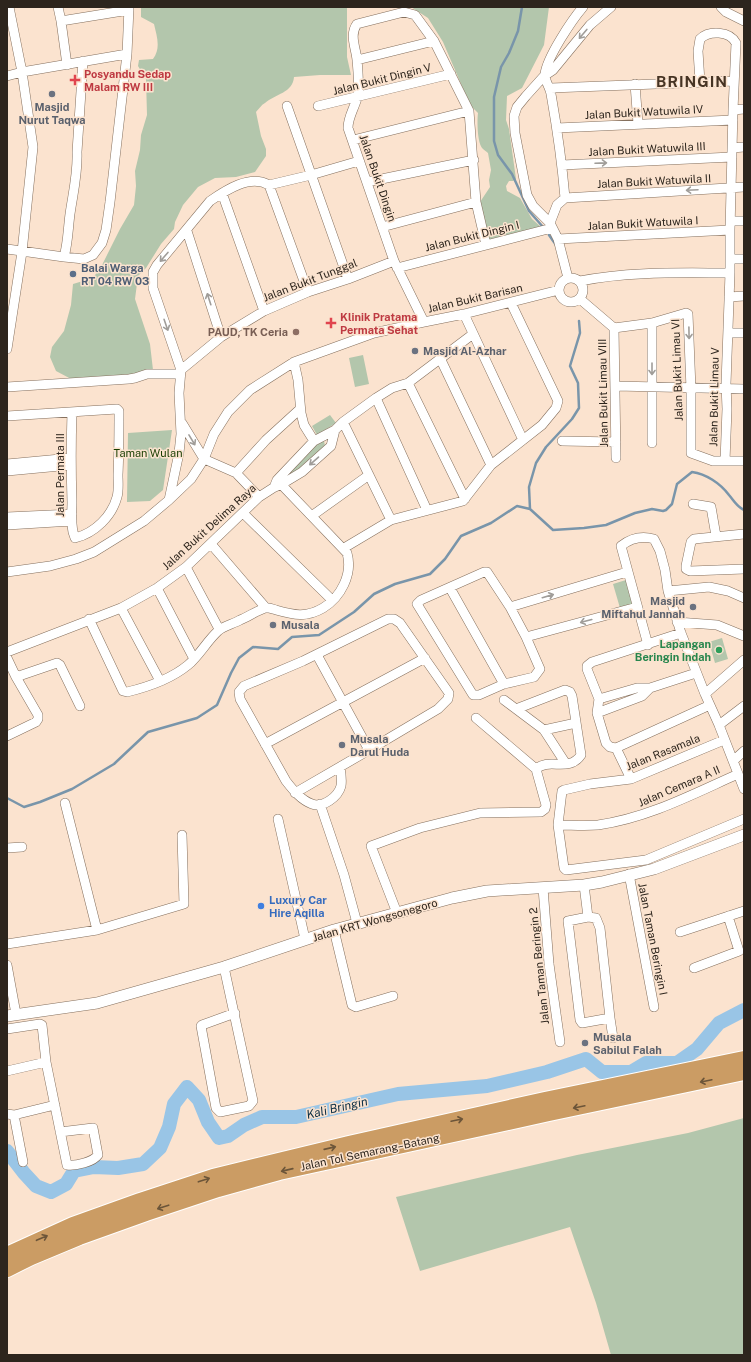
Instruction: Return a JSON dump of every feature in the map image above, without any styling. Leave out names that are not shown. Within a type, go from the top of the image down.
[{"type":"highway","name":"Jalan Tol Semarang–Batang","points":[[7,1255],[74,1225],[213,1177],[357,1142],[545,1100],[744,1059]]},
{"type":"highway","name":"Jalan Tol Semarang–Batang","points":[[7,1269],[78,1237],[218,1189],[279,1172],[542,1114],[744,1072]]},
{"type":"street","points":[[7,349],[22,252],[32,147],[22,72],[10,25],[9,7]]},
{"type":"street","points":[[58,7],[66,65]]},
{"type":"street","points":[[551,225],[559,202],[565,198],[551,88],[544,76],[547,65],[554,52],[583,7]]},
{"type":"street","points":[[568,278],[558,239],[551,225],[536,209],[527,195],[515,133],[514,116],[517,107],[544,76],[553,70],[590,25],[609,7]]},
{"type":"street","points":[[721,7],[726,12],[744,21]]},
{"type":"street","points":[[7,249],[84,259],[93,255],[102,243],[106,230],[127,54],[129,8],[94,11],[61,21]]},
{"type":"street","name":"Jalan Bukit Dingin","points":[[424,322],[395,264],[348,128],[348,122],[357,97],[357,60],[353,35],[357,24],[404,12],[410,12],[415,15],[434,41]]},
{"type":"street","name":"Jalan Bukit Limau V","points":[[700,82],[699,40],[703,36],[715,33],[732,37],[736,43],[738,76],[733,110],[731,259],[725,461]]},
{"type":"street","points":[[357,60],[434,41],[469,111],[474,160],[476,202],[486,246]]},
{"type":"street","points":[[7,76],[22,72],[127,54]]},
{"type":"street","points":[[64,257],[67,246],[68,226],[78,164],[83,62]]},
{"type":"street","name":"Jalan Bukit Dingin V","points":[[318,106],[451,74]]},
{"type":"street","points":[[551,88],[700,82],[738,76]]},
{"type":"street","points":[[635,84],[638,124]]},
{"type":"street","points":[[287,106],[348,279]]},
{"type":"street","points":[[733,110],[744,109]]},
{"type":"street","points":[[353,140],[469,111]]},
{"type":"street","name":"Jalan Bukit Watuwila IV","points":[[557,128],[733,120]]},
{"type":"street","name":"Jalan Bukit Watuwila III","points":[[562,165],[732,152],[744,147]]},
{"type":"street","points":[[367,182],[474,160]]},
{"type":"street","points":[[169,500],[180,453],[180,372],[153,288],[153,272],[157,265],[187,231],[210,201],[222,193],[254,181],[263,181],[270,184],[311,175],[359,161]]},
{"type":"street","points":[[270,184],[308,292]]},
{"type":"street","name":"Jalan Bukit Watuwila II","points":[[565,198],[744,187]]},
{"type":"street","points":[[222,193],[264,311]]},
{"type":"street","points":[[382,227],[476,202]]},
{"type":"street","name":"Jalan Bukit Watuwila I","points":[[558,239],[731,226],[744,221]]},
{"type":"street","name":"Jalan Bukit Dingin I","points":[[395,264],[486,246],[551,225]]},
{"type":"street","points":[[187,231],[221,337]]},
{"type":"street","points":[[731,259],[744,259]]},
{"type":"street","name":"Jalan Bukit Tunggal","points":[[180,372],[221,337],[264,311],[308,292],[395,264]]},
{"type":"street","points":[[580,281],[584,290],[580,298],[576,301],[567,302],[560,295],[559,290],[562,283],[568,278],[573,278],[580,281],[601,277],[656,274],[730,273]]},
{"type":"street","name":"Jalan Bukit Barisan","points":[[7,572],[50,566],[76,559],[94,552],[128,532],[169,500],[191,480],[204,459],[214,434],[228,412],[250,390],[294,362],[374,333],[464,314],[559,290]]},
{"type":"street","points":[[730,297],[744,296]]},
{"type":"street","points":[[580,298],[614,328]]},
{"type":"street","points":[[344,548],[391,520],[460,502],[491,465],[542,425],[556,408],[558,401],[511,303]]},
{"type":"street","name":"Jalan Bukit Limau VI","points":[[614,328],[652,323],[686,313],[688,314],[691,389],[691,453],[713,461],[725,461]]},
{"type":"street","points":[[464,314],[472,334],[523,440]]},
{"type":"street","points":[[652,323],[652,443]]},
{"type":"street","name":"Jalan Bukit Limau VIII","points":[[614,328],[616,458]]},
{"type":"street","points":[[728,333],[744,333]]},
{"type":"street","points":[[277,484],[314,441],[335,430],[343,422],[392,388],[408,383],[472,334]]},
{"type":"street","points":[[440,358],[491,465]]},
{"type":"street","points":[[294,362],[298,380],[300,409],[304,425],[314,441]]},
{"type":"street","points":[[7,387],[129,379],[147,374],[180,372]]},
{"type":"street","points":[[408,383],[464,499]]},
{"type":"street","points":[[616,386],[691,389],[744,389]]},
{"type":"street","points":[[376,398],[426,510]]},
{"type":"street","name":"Jalan Permata III","points":[[117,409],[119,411],[117,496],[112,510],[107,517],[86,534],[76,538],[73,534],[72,517],[72,412],[117,409]]},
{"type":"street","points":[[236,474],[266,440],[300,409]]},
{"type":"street","points":[[7,416],[72,412]]},
{"type":"street","points":[[181,421],[204,459],[236,474],[259,497]]},
{"type":"street","points":[[343,422],[391,520]]},
{"type":"street","points":[[277,484],[302,472],[331,446],[335,430]]},
{"type":"street","points":[[562,441],[616,442]]},
{"type":"street","points":[[725,461],[744,461]]},
{"type":"street","points":[[11,467],[71,462]]},
{"type":"street","points":[[313,516],[369,475]]},
{"type":"street","points":[[89,620],[123,692],[160,681],[188,665],[219,629],[266,608],[302,616],[323,608],[339,592],[347,578],[347,553],[313,516],[277,484]]},
{"type":"street","name":"Jalan Bukit Delima Raya","points":[[7,652],[120,608],[157,588],[186,567],[259,497],[277,484]]},
{"type":"street","points":[[693,504],[711,507],[713,511],[716,536]]},
{"type":"street","points":[[243,513],[332,600]]},
{"type":"street","points":[[11,521],[72,517]]},
{"type":"street","points":[[744,534],[697,538],[691,542],[686,569],[690,571],[744,569]]},
{"type":"street","points":[[648,645],[621,546],[634,539],[643,537],[654,539],[660,551],[668,590],[677,622],[704,694],[720,725],[724,740],[744,789]]},
{"type":"street","points":[[211,544],[266,608]]},
{"type":"street","points":[[186,567],[219,629]]},
{"type":"street","points":[[487,572],[510,606],[526,637],[540,669],[534,677],[504,684],[479,695],[473,695],[417,604],[421,600],[450,588],[487,572]]},
{"type":"street","points":[[510,606],[628,572]]},
{"type":"street","points":[[668,590],[709,587],[728,591],[744,598]]},
{"type":"street","points":[[157,588],[194,659]]},
{"type":"street","points":[[450,588],[504,684]]},
{"type":"street","points":[[526,637],[637,607]]},
{"type":"street","points":[[120,608],[160,681]]},
{"type":"street","points":[[295,793],[438,709],[448,699],[449,693],[447,688],[400,623],[394,619],[388,619],[317,655],[244,686],[239,692],[240,699],[286,782],[295,793],[311,803],[320,804],[330,800],[338,793],[341,785],[340,767]]},
{"type":"street","points":[[677,622],[717,624],[744,636]]},
{"type":"street","points":[[681,633],[592,662],[587,666],[599,699],[597,713],[606,743],[610,747],[616,748],[710,705]]},
{"type":"street","points":[[317,655],[369,750]]},
{"type":"street","points":[[7,658],[38,715],[36,722],[7,736]]},
{"type":"street","points":[[265,744],[425,658]]},
{"type":"street","points":[[704,694],[744,660]]},
{"type":"street","points":[[16,677],[57,663],[60,665],[80,706]]},
{"type":"street","points":[[599,699],[636,688],[650,688],[696,673]]},
{"type":"street","points":[[597,713],[642,696],[650,688]]},
{"type":"street","points":[[516,709],[565,690],[570,692],[572,696],[581,755],[575,762],[543,765],[536,769]]},
{"type":"street","points":[[504,700],[544,730],[566,764]]},
{"type":"street","points":[[720,725],[744,706]]},
{"type":"street","points":[[397,912],[371,846],[420,828],[480,813],[541,812],[545,809],[546,805],[536,769],[476,718]]},
{"type":"street","points":[[544,730],[576,723]]},
{"type":"street","name":"Jalan Rasamala","points":[[558,825],[562,792],[566,789],[590,784],[631,779],[724,740]]},
{"type":"street","points":[[616,748],[631,779]]},
{"type":"street","points":[[733,761],[744,752]]},
{"type":"street","name":"Jalan Cemara A II","points":[[558,825],[597,825],[640,816],[738,774]]},
{"type":"street","points":[[65,803],[97,930]]},
{"type":"street","points":[[320,804],[344,875],[357,924]]},
{"type":"street","points":[[278,818],[305,940]]},
{"type":"street","points":[[558,825],[564,868],[566,870],[646,860],[744,819]]},
{"type":"street","points":[[7,944],[97,930],[184,904],[182,835]]},
{"type":"street","name":"Jalan KRT Wongsonegoro","points":[[11,1015],[97,1004],[224,967],[334,930],[452,898],[487,891],[584,885],[602,882],[629,874],[654,869],[744,835]]},
{"type":"street","points":[[7,848],[22,846]]},
{"type":"street","name":"Jalan Taman Beringin I","points":[[629,874],[654,1007]]},
{"type":"street","points":[[584,885],[588,917]]},
{"type":"street","name":"Jalan Taman Beringin 2","points":[[543,888],[549,964],[560,1042]]},
{"type":"street","points":[[680,932],[744,911]]},
{"type":"street","points":[[694,968],[739,951],[728,916]]},
{"type":"street","points":[[610,1018],[582,1023],[580,1020],[568,921],[588,917],[596,918],[600,928],[613,1038]]},
{"type":"street","points":[[334,930],[352,1006],[356,1007],[393,996]]},
{"type":"street","points":[[7,965],[11,1015]]},
{"type":"street","points":[[224,967],[234,1013],[253,1101],[249,1106],[220,1112],[216,1108],[201,1026],[202,1024],[234,1013]]},
{"type":"street","points":[[7,1029],[41,1024],[43,1026],[46,1062],[60,1132],[67,1165],[95,1159],[98,1155],[93,1128],[60,1132]]},
{"type":"street","points":[[7,1071],[46,1062]]},
{"type":"street","points":[[24,1162],[11,1115],[55,1105]]},
{"type":"green space","points":[[141,7],[347,7],[347,57],[351,75],[294,77],[293,82],[287,90],[269,100],[256,112],[261,136],[266,149],[266,156],[255,172],[236,177],[215,178],[198,187],[183,205],[175,222],[174,229],[161,244],[146,268],[138,276],[135,299],[150,344],[153,370],[110,378],[73,380],[56,371],[50,357],[52,347],[64,331],[71,305],[73,284],[93,278],[102,265],[134,205],[136,186],[135,171],[140,150],[141,135],[147,115],[146,79],[138,66],[139,60],[153,59],[158,47],[154,24],[141,17]]},
{"type":"green space","points":[[411,7],[549,7],[544,45],[522,88],[507,96],[506,120],[509,129],[516,179],[509,181],[506,186],[507,191],[520,198],[532,219],[541,227],[490,241],[480,202],[490,187],[489,180],[491,170],[488,153],[483,149],[480,142],[478,113],[470,105],[443,42],[428,18]]},
{"type":"green space","points":[[363,355],[369,384],[355,387],[349,358]]},
{"type":"green space","points":[[330,415],[336,423],[317,435],[312,426]]},
{"type":"green space","name":"Taman Wulan","points":[[172,430],[163,490],[150,501],[127,502],[128,433]]},
{"type":"green space","points":[[324,441],[325,446],[291,476],[289,474],[315,444]]},
{"type":"green space","points":[[626,580],[633,604],[620,608],[613,584]]},
{"type":"green space","name":"Lapangan Beringin Indah","points":[[722,638],[728,659],[715,663],[709,642]]},
{"type":"green space","points":[[744,1118],[744,1355],[611,1355],[596,1303],[570,1227],[420,1271],[396,1197],[577,1155],[688,1133]]},
{"type":"waterway","points":[[522,7],[518,31],[509,53],[501,67],[494,97],[494,141],[498,155],[512,174],[529,211],[543,227]]},
{"type":"waterway","points":[[549,235],[556,245]]},
{"type":"waterway","points":[[530,509],[529,487],[536,463],[546,447],[572,419],[579,408],[578,383],[570,366],[580,333],[579,321]]},
{"type":"waterway","points":[[7,798],[24,807],[72,789],[114,764],[148,732],[197,718],[217,705],[239,658],[253,647],[278,649],[292,637],[319,635],[354,612],[374,594],[395,584],[430,574],[445,559],[461,536],[491,523],[517,506],[530,509],[553,530],[606,525],[635,513],[652,509],[663,511],[666,510],[672,504],[677,484],[692,472],[707,477],[717,483],[737,506],[744,510]]},
{"type":"waterway","name":"Kali Bringin","points":[[7,1151],[36,1186],[51,1192],[66,1184],[74,1171],[94,1167],[118,1168],[143,1164],[160,1148],[169,1127],[174,1104],[187,1087],[199,1100],[208,1122],[219,1138],[228,1136],[244,1125],[262,1117],[296,1117],[398,1094],[487,1086],[547,1072],[586,1059],[602,1072],[631,1072],[646,1063],[677,1063],[697,1049],[719,1023],[744,1010]]},
{"type":"place","name":"Posyandu Sedap Malam RW III","points":[[75,80]]},
{"type":"place","name":"Masjid Nurut Taqwa","points":[[52,94]]},
{"type":"place","name":"Balai Warga RT 04 RW 03","points":[[73,274]]},
{"type":"place","name":"Klinik Pratama Permata Sehat","points":[[331,323]]},
{"type":"place","name":"PAUD, TK Ceria","points":[[296,332]]},
{"type":"place","name":"Masjid Al-Azhar","points":[[415,351]]},
{"type":"place","name":"Masjid Miftahul Jannah","points":[[693,607]]},
{"type":"place","name":"Musala","points":[[273,625]]},
{"type":"place","name":"Lapangan Beringin Indah","points":[[719,650]]},
{"type":"place","name":"Musala Darul Huda","points":[[342,745]]},
{"type":"place","name":"Luxury Car Hire Aqilla","points":[[261,906]]},
{"type":"place","name":"Musala Sabilul Falah","points":[[585,1043]]},
{"type":"district","name":"BRINGIN","points":[[692,81]]}]
